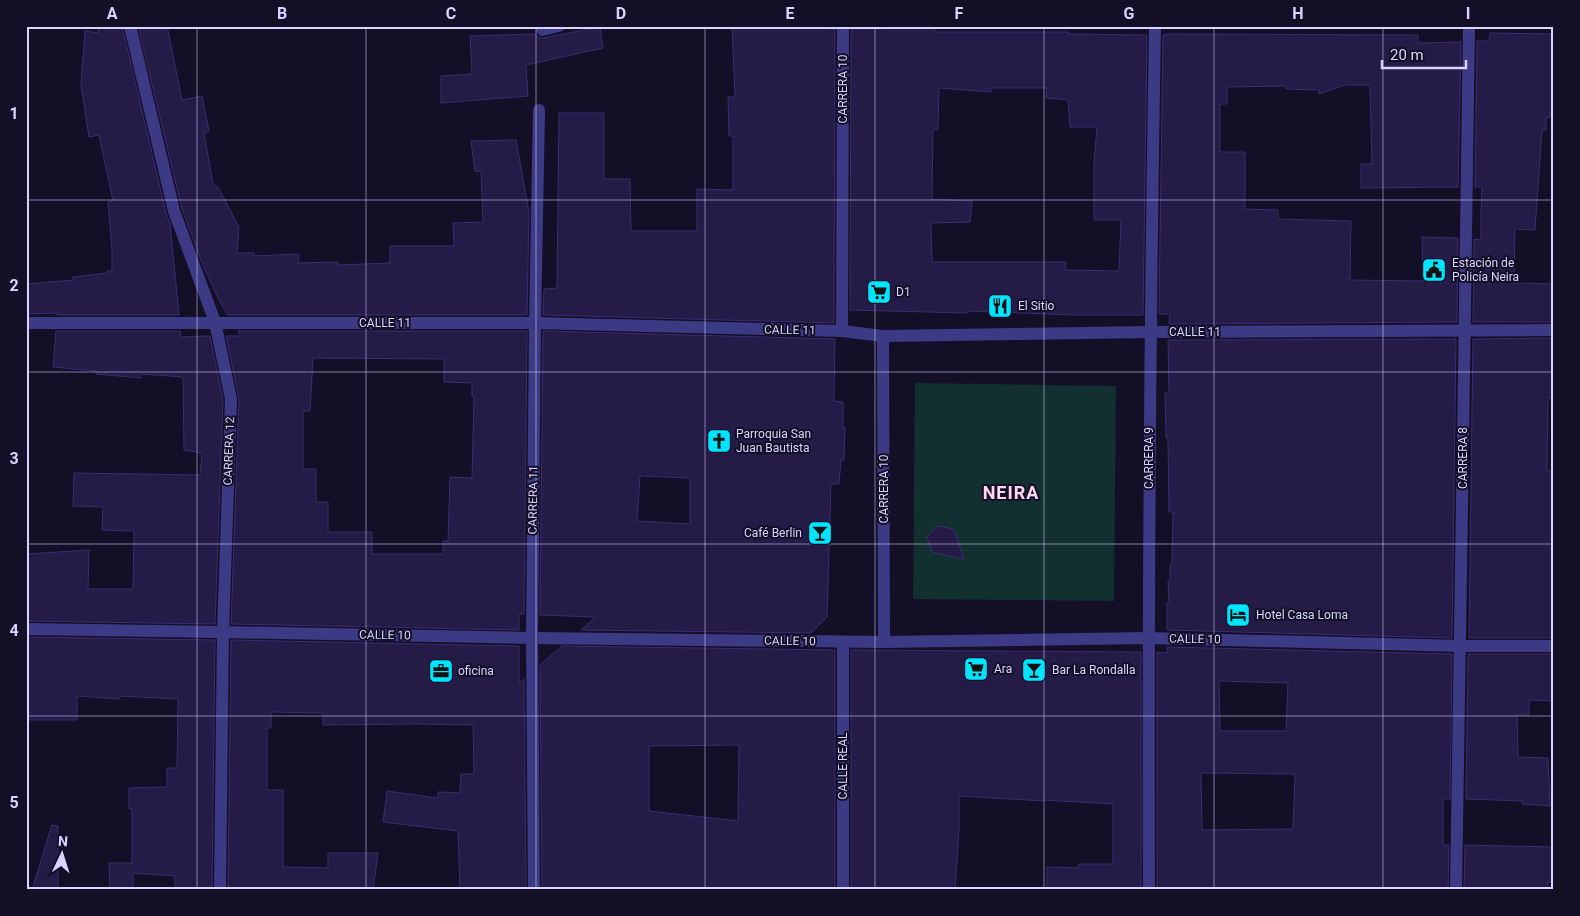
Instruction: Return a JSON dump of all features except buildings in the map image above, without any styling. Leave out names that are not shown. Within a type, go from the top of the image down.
[{"type":"street","name":"CARRERA 12","points":[[130,26],[174,211],[215,322],[231,399],[223,632],[220,890]]},
{"type":"street","points":[[542,30],[559,26]]},
{"type":"street","name":"CARRERA 10","points":[[842,331],[844,26]]},
{"type":"street","name":"CARRERA 9","points":[[1149,890],[1150,332],[1155,26]]},
{"type":"street","name":"CARRERA 8","points":[[1456,890],[1469,26]]},
{"type":"street","name":"CARRERA 11","points":[[534,890],[532,638],[539,110]]},
{"type":"street","name":"CALLE 11","points":[[26,323],[535,324],[842,331],[883,336],[1150,332],[1554,330]]},
{"type":"street","name":"CARRERA 10","points":[[883,336],[884,642]]},
{"type":"street","name":"CALLE 10","points":[[26,629],[843,642],[1148,638],[1461,646],[1554,646]]},
{"type":"street","name":"CALLE REAL","points":[[843,642],[843,890]]},
{"type":"green space","points":[[915,383],[1116,386],[1114,601],[913,599]]},
{"type":"place","name":"Estación de Policía Neira","points":[[1434,270]]},
{"type":"place","name":"D1","points":[[879,292]]},
{"type":"place","name":"El Sitio","points":[[1000,306]]},
{"type":"place","name":"Parroquia San Juan Bautista","points":[[719,441]]},
{"type":"place","name":"Café Berlin","points":[[820,533]]},
{"type":"place","name":"Hotel Casa Loma","points":[[1238,615]]},
{"type":"place","name":"Ara","points":[[976,669]]},
{"type":"place","name":"Bar La Rondalla","points":[[1034,670]]},
{"type":"place","name":"oficina","points":[[441,671]]},
{"type":"district","name":"NEIRA","points":[[1011,492]]}]
